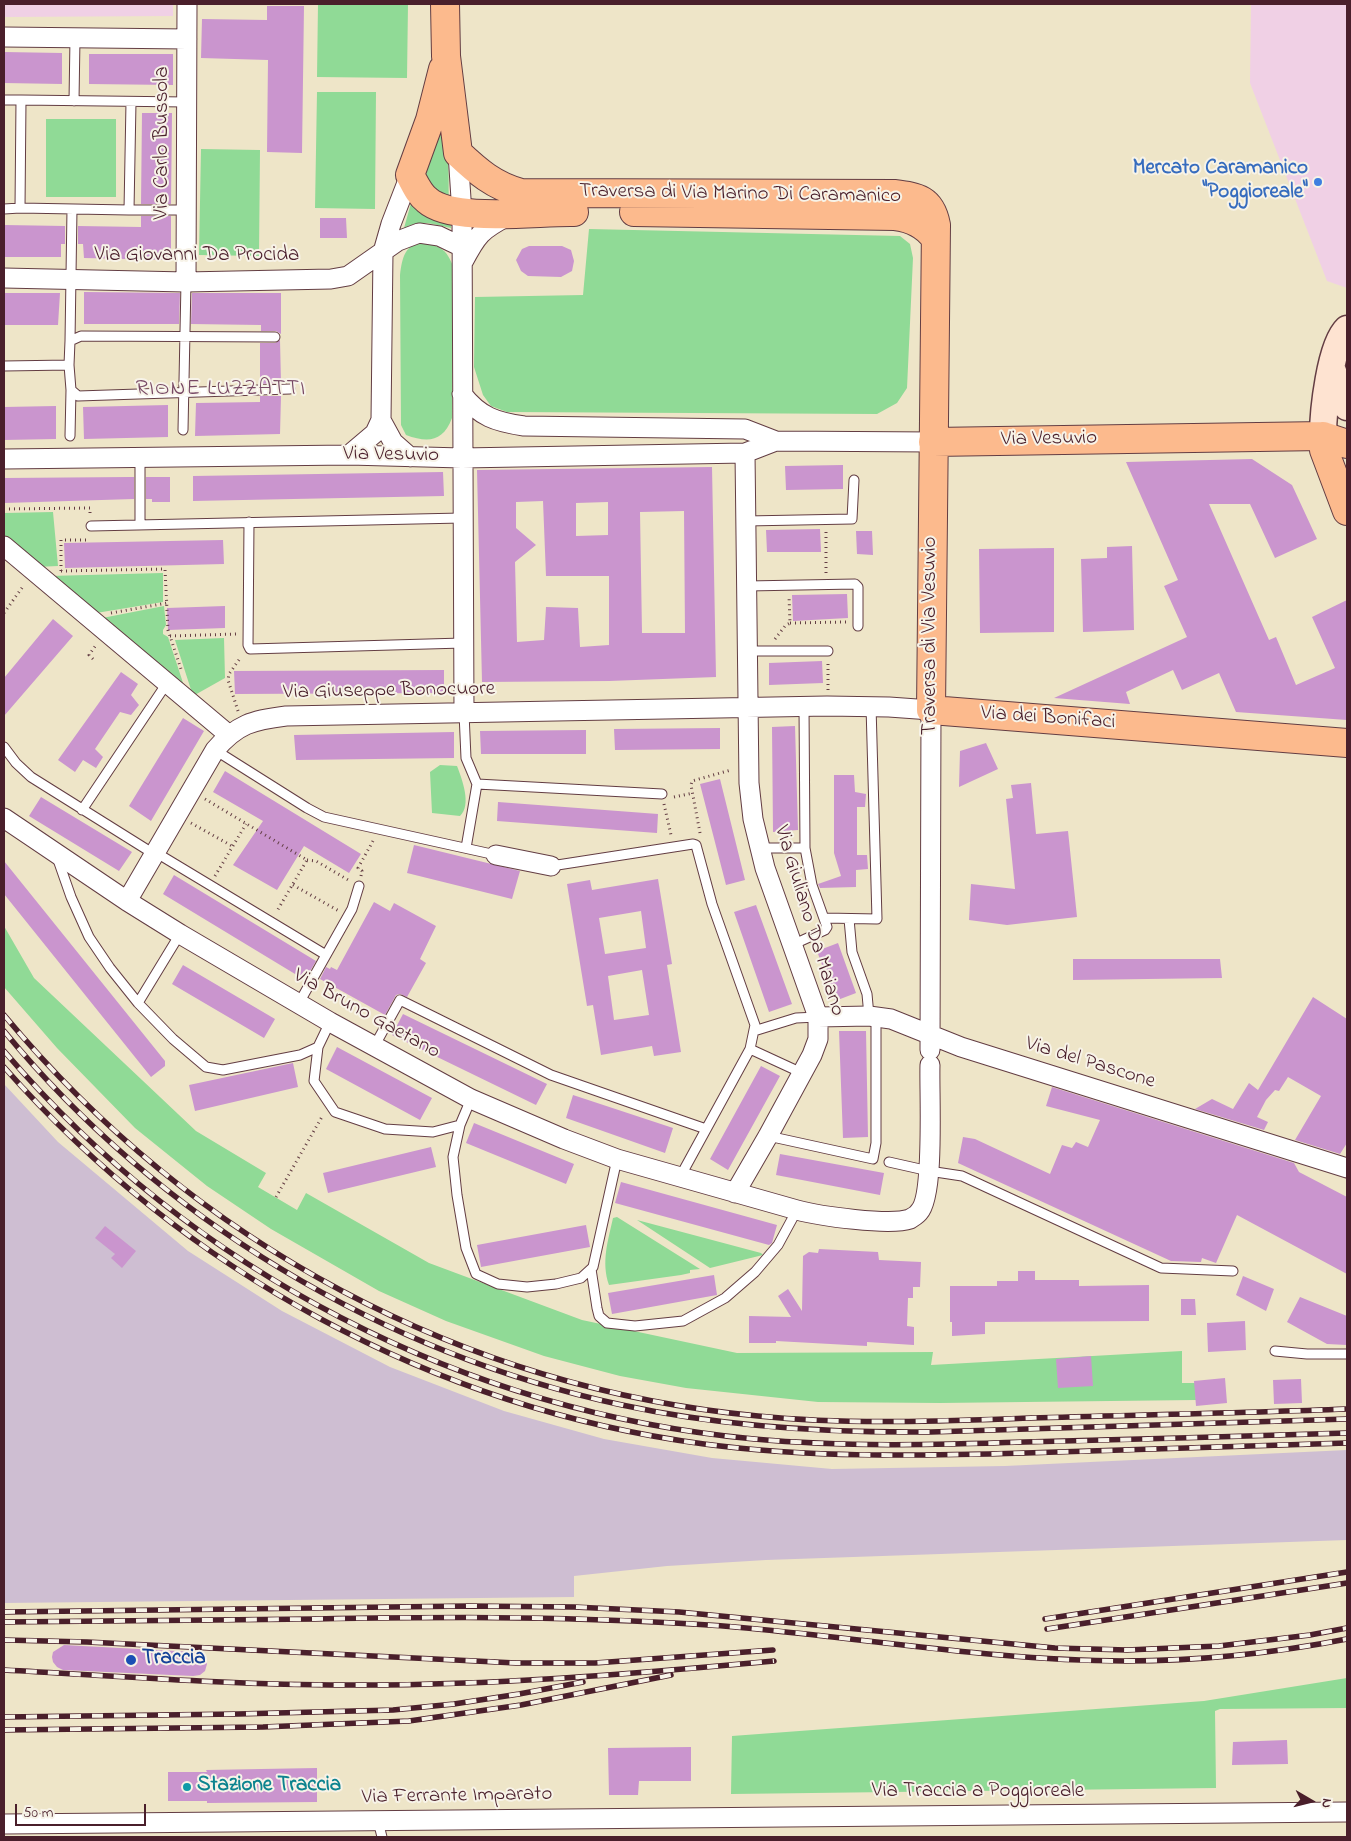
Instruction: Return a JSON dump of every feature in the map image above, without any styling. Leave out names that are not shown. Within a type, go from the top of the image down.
[{"type":"main road","points":[[445,4],[446,56],[458,153]]},
{"type":"main road","points":[[410,175],[430,120],[446,56]]},
{"type":"main road","name":"Traversa di Via Marino Di Caramanico","points":[[458,153],[486,179],[521,193],[884,194],[909,196],[920,199],[934,213],[936,225],[935,238]]},
{"type":"main road","name":"Traversa di Via Marino Di Caramanico","points":[[410,175],[428,202],[448,211],[462,214],[557,211],[895,216],[923,224],[935,238]]},
{"type":"main road","name":"Traversa di Via Vesuvio","points":[[931,710],[935,238]]},
{"type":"main road","points":[[1345,498],[1324,450],[1335,440],[1323,420],[1337,347],[1347,329]]},
{"type":"main road","points":[[1332,368],[1347,407]]},
{"type":"main road","name":"Via Vesuvio","points":[[933,442],[1335,440]]},
{"type":"main road","name":"Via dei Bonifaci","points":[[931,710],[1347,743]]},
{"type":"street","name":"Via Carlo Bussola","points":[[186,282],[187,4]]},
{"type":"street","points":[[4,37],[188,39]]},
{"type":"street","points":[[458,153],[462,214],[464,713]]},
{"type":"street","points":[[410,175],[391,224],[383,252],[382,420],[393,442],[410,456]]},
{"type":"street","name":"Traversa di Via Marino Di Caramanico","points":[[462,255],[469,250],[483,229],[513,213]]},
{"type":"street","name":"Via Giovanni Da Procida","points":[[4,278],[186,282],[340,278],[357,271],[398,241],[420,233],[439,236],[462,255]]},
{"type":"street","name":"Via Vesuvio","points":[[462,394],[473,408],[489,418],[524,426],[745,430],[776,441],[933,442]]},
{"type":"street","points":[[349,455],[367,442],[375,433],[382,420]]},
{"type":"street","name":"Via Vesuvio","points":[[4,459],[349,455],[462,458],[745,453],[776,441]]},
{"type":"street","name":"Via Giuliano Da Maiano","points":[[735,1192],[802,1073],[816,1045],[818,1032],[818,1017],[759,848],[753,819],[749,768],[749,707],[756,651],[747,586],[745,453]]},
{"type":"street","points":[[4,546],[191,703],[236,730]]},
{"type":"street","name":"Via dei Bonifaci","points":[[749,707],[871,706],[931,710]]},
{"type":"street","name":"Via Giuseppe Bonocuore","points":[[127,901],[215,750],[236,730],[262,719],[286,716],[749,707]]},
{"type":"street","name":"Traversa di Via Vesuvio","points":[[930,1050],[931,710]]},
{"type":"street","name":"Via Bruno Gaetano","points":[[4,818],[56,855],[180,934],[330,1022],[471,1099],[564,1139],[617,1159],[735,1192]]},
{"type":"street","points":[[496,855],[551,866]]},
{"type":"street","name":"Via del Pascone","points":[[818,1017],[891,1019],[930,1050],[961,1047],[1347,1168]]},
{"type":"street","points":[[735,1192],[825,1216],[897,1221],[912,1218],[923,1208],[926,1201],[929,1171],[930,1050]]},
{"type":"street","name":"Via Traccia a Poggioreale","points":[[610,1818],[1347,1812]]},
{"type":"street","name":"Via Ferrante Imparato","points":[[4,1824],[380,1829],[610,1818]]},
{"type":"lane","points":[[74,101],[75,38]]},
{"type":"lane","points":[[4,100],[187,102]]},
{"type":"lane","points":[[20,208],[21,100]]},
{"type":"lane","points":[[129,210],[131,102]]},
{"type":"lane","points":[[4,209],[186,210]]},
{"type":"lane","points":[[70,436],[71,390],[69,365],[72,209]]},
{"type":"lane","points":[[183,430],[186,282]]},
{"type":"lane","points":[[70,341],[81,336],[275,337]]},
{"type":"lane","points":[[4,366],[69,365]]},
{"type":"lane","points":[[71,390],[78,396],[290,389]]},
{"type":"lane","points":[[140,458],[140,525]]},
{"type":"lane","points":[[746,521],[853,519],[854,480]]},
{"type":"lane","points":[[90,526],[462,518]]},
{"type":"lane","points":[[249,522],[248,646],[252,649],[463,643]]},
{"type":"lane","points":[[747,586],[856,585],[858,624]]},
{"type":"lane","points":[[756,651],[828,651]]},
{"type":"lane","points":[[82,810],[166,683]]},
{"type":"lane","points":[[792,945],[826,930],[827,927],[812,885],[805,848],[804,706]]},
{"type":"lane","points":[[825,918],[877,919],[871,706]]},
{"type":"lane","points":[[464,713],[466,758],[477,784],[466,848]]},
{"type":"lane","points":[[4,747],[16,764],[31,777],[82,810],[326,955]]},
{"type":"lane","points":[[215,750],[306,808],[332,820],[496,855]]},
{"type":"lane","points":[[477,784],[663,797]]},
{"type":"lane","points":[[551,866],[695,844],[712,904],[754,1020],[754,1031],[750,1049],[680,1178]]},
{"type":"lane","points":[[759,848],[805,848]]},
{"type":"lane","points":[[56,855],[71,897],[89,937],[138,1003],[173,1040],[206,1067],[223,1070],[300,1056],[318,1047]]},
{"type":"lane","points":[[299,1004],[348,916],[356,900],[359,886]]},
{"type":"lane","points":[[768,1136],[873,1159],[876,1142],[872,1017],[867,994],[852,952],[849,919]]},
{"type":"lane","points":[[138,1003],[180,934]]},
{"type":"lane","points":[[375,1045],[400,1000],[559,1078],[706,1129]]},
{"type":"lane","points":[[754,1031],[796,1018],[818,1017]]},
{"type":"lane","points":[[330,1022],[318,1047],[314,1081],[335,1112],[385,1130],[433,1132],[460,1125]]},
{"type":"lane","points":[[750,1049],[802,1073]]},
{"type":"lane","points":[[471,1099],[460,1125],[453,1157],[457,1195],[466,1248],[476,1274],[498,1284],[527,1288],[556,1284],[581,1278],[593,1267],[617,1159]]},
{"type":"lane","points":[[889,1162],[962,1176],[1161,1268],[1233,1271]]},
{"type":"lane","points":[[591,1269],[597,1308],[600,1316],[607,1323],[635,1326],[683,1321],[725,1298],[755,1272],[778,1245],[797,1210]]},
{"type":"lane","points":[[1276,1351],[1307,1354],[1347,1354]]},
{"type":"path","points":[[4,509],[90,508],[91,540],[61,540],[61,571]]},
{"type":"path","points":[[826,519],[826,585]]},
{"type":"path","points":[[4,613],[34,572],[165,569],[168,630],[190,694],[191,703]]},
{"type":"path","points":[[789,585],[790,623]]},
{"type":"path","points":[[88,617],[167,603]]},
{"type":"path","points":[[756,651],[790,623],[858,624]]},
{"type":"path","points":[[170,636],[248,634]]},
{"type":"path","points":[[236,730],[228,680],[229,674],[248,646]]},
{"type":"path","points":[[828,651],[828,706]]},
{"type":"path","points":[[695,844],[701,831],[691,785],[695,779],[749,768]]},
{"type":"path","points":[[192,790],[308,860],[316,861],[359,886],[362,871],[358,868],[380,830]]},
{"type":"path","points":[[674,848],[663,797],[693,793]]},
{"type":"path","points":[[177,815],[232,846]]},
{"type":"path","points":[[210,885],[246,824]]},
{"type":"path","points":[[270,922],[308,860]]},
{"type":"path","points":[[293,885],[348,916]]},
{"type":"path","points":[[276,1197],[329,1103]]},
{"type":"shaded area","points":[[4,4],[173,4],[173,16],[4,17]]},
{"type":"shaded area","name":"Mercato Caramanico \"Poggioreale\"","points":[[1251,4],[1347,4],[1347,288],[1327,281],[1250,83]]},
{"type":"shaded area","points":[[4,1084],[58,1142],[188,1251],[282,1311],[390,1367],[504,1411],[604,1439],[712,1458],[832,1469],[1005,1466],[1347,1450],[1347,1540],[766,1560],[667,1566],[574,1576],[574,1597],[4,1603]]},
{"type":"green space","points":[[318,4],[408,4],[407,78],[317,77]]},
{"type":"green space","points":[[317,92],[376,92],[375,209],[315,208]]},
{"type":"green space","points":[[46,119],[116,119],[116,197],[46,197]]},
{"type":"green space","points":[[441,133],[448,157],[449,200],[426,182],[424,165]]},
{"type":"green space","points":[[201,149],[260,150],[259,256],[199,255]]},
{"type":"green space","points":[[413,196],[451,221],[451,228],[421,223],[404,228]]},
{"type":"green space","points":[[589,229],[900,236],[910,244],[913,258],[907,388],[897,403],[877,414],[507,412],[491,406],[483,395],[474,367],[475,297],[583,295]]},
{"type":"green space","points":[[425,242],[443,250],[453,266],[452,418],[444,432],[439,436],[421,439],[406,435],[401,425],[400,275],[404,257],[409,248],[418,243]]},
{"type":"green space","points":[[53,512],[58,566],[36,567],[4,539],[4,513]]},
{"type":"green space","points":[[163,573],[163,602],[90,614],[49,576]]},
{"type":"green space","points":[[164,606],[166,625],[163,634],[168,637],[186,692],[97,619]]},
{"type":"green space","points":[[224,638],[225,678],[193,696],[175,640]]},
{"type":"green space","points":[[440,765],[457,766],[466,799],[464,811],[460,816],[432,813],[430,772]]},
{"type":"green space","points":[[4,926],[34,978],[196,1131],[266,1173],[258,1187],[297,1210],[306,1193],[429,1263],[582,1320],[737,1353],[933,1352],[931,1365],[1182,1351],[1182,1383],[1195,1383],[1196,1400],[940,1403],[818,1402],[686,1388],[620,1376],[544,1356],[446,1321],[379,1291],[271,1229],[207,1186],[135,1128],[57,1048],[4,987]]},
{"type":"green space","points":[[617,1217],[700,1269],[690,1270],[690,1273],[681,1275],[609,1285],[605,1260],[607,1243],[613,1218]]},
{"type":"green space","points":[[637,1220],[761,1253],[763,1255],[710,1268]]},
{"type":"green space","points":[[1347,1678],[1347,1708],[1220,1709],[1215,1711],[1216,1788],[731,1794],[732,1736],[1204,1701]]},
{"type":"building","points":[[267,6],[304,6],[302,153],[267,152],[268,60],[201,58],[202,19],[267,20]]},
{"type":"building","points":[[4,52],[62,53],[62,84],[4,83]]},
{"type":"building","points":[[89,54],[173,54],[173,85],[89,84]]},
{"type":"building","points":[[142,113],[172,113],[171,204],[141,204]]},
{"type":"building","points":[[141,216],[171,216],[171,260],[84,258],[83,244],[78,244],[78,226],[141,227]]},
{"type":"building","points":[[320,218],[346,218],[347,238],[320,238]]},
{"type":"building","points":[[4,225],[65,226],[65,244],[61,244],[61,257],[4,257]]},
{"type":"building","points":[[529,246],[562,246],[571,250],[574,261],[572,271],[561,277],[528,276],[521,271],[516,260],[522,249]]},
{"type":"building","points":[[84,292],[180,293],[179,324],[84,324]]},
{"type":"building","points":[[4,293],[60,293],[58,325],[4,325]]},
{"type":"building","points":[[192,293],[281,293],[281,334],[276,331],[261,331],[261,325],[191,324]]},
{"type":"building","points":[[280,340],[281,383],[260,384],[260,343],[275,343]]},
{"type":"building","points":[[260,396],[281,396],[280,434],[195,436],[196,403],[260,402]]},
{"type":"building","points":[[168,405],[168,437],[84,439],[83,407]]},
{"type":"building","points":[[56,406],[56,439],[4,440],[4,407]]},
{"type":"building","points":[[1252,459],[1292,485],[1317,539],[1275,558],[1250,504],[1209,504],[1269,640],[1276,637],[1296,685],[1335,668],[1312,617],[1347,600],[1347,720],[1236,712],[1219,673],[1182,690],[1173,670],[1126,692],[1130,704],[1054,698],[1187,637],[1164,586],[1178,580],[1126,462]]},
{"type":"building","points":[[843,465],[843,489],[786,490],[785,466]]},
{"type":"building","points":[[712,467],[716,677],[609,681],[482,682],[477,470]],"holes":[[[543,501],[546,576],[609,576],[609,645],[580,647],[578,608],[546,607],[544,640],[517,642],[515,562],[536,545],[516,528],[516,502]],[[608,502],[608,535],[576,536],[576,503]],[[684,511],[685,633],[642,633],[640,512]]]},
{"type":"building","points":[[443,472],[444,496],[193,501],[193,476]]},
{"type":"building","points":[[134,477],[134,499],[4,503],[4,478]]},
{"type":"building","points":[[146,477],[170,477],[170,502],[152,502],[152,499],[146,499]]},
{"type":"building","points":[[820,529],[821,552],[767,552],[766,530]]},
{"type":"building","points":[[856,531],[872,531],[873,555],[857,554]]},
{"type":"building","points":[[223,540],[224,564],[65,568],[64,543]]},
{"type":"building","points":[[1132,546],[1134,630],[1083,632],[1081,559],[1107,558],[1107,547]]},
{"type":"building","points":[[1054,548],[1054,632],[980,633],[979,549]]},
{"type":"building","points":[[847,594],[848,618],[793,621],[792,595]]},
{"type":"building","points":[[225,606],[225,628],[168,630],[167,608]]},
{"type":"building","points":[[53,619],[73,636],[4,716],[4,678]]},
{"type":"building","points":[[822,661],[823,683],[769,685],[769,663]]},
{"type":"building","points":[[444,670],[444,693],[235,694],[234,671]]},
{"type":"building","points":[[121,672],[138,684],[131,695],[139,705],[131,715],[120,712],[95,749],[103,757],[96,768],[83,760],[75,772],[58,760]]},
{"type":"building","points":[[183,718],[204,731],[151,821],[129,806]]},
{"type":"building","points":[[795,726],[798,830],[773,832],[772,727]]},
{"type":"building","points":[[720,728],[720,749],[615,750],[614,729]]},
{"type":"building","points":[[586,730],[586,754],[481,754],[480,731]]},
{"type":"building","points":[[454,732],[454,758],[296,760],[294,735]]},
{"type":"building","points":[[986,743],[998,769],[959,787],[960,751]]},
{"type":"building","points":[[225,771],[361,854],[349,873],[304,846],[277,890],[233,865],[263,821],[213,792]]},
{"type":"building","points":[[834,775],[854,775],[855,792],[866,794],[865,807],[857,807],[857,855],[867,855],[868,869],[856,870],[856,887],[820,888],[818,884],[841,876],[834,853]]},
{"type":"building","points":[[720,779],[745,880],[726,885],[700,784]]},
{"type":"building","points":[[1031,783],[1036,834],[1068,831],[1077,917],[1007,925],[969,920],[971,884],[1015,889],[1006,799],[1013,798],[1011,785]]},
{"type":"building","points":[[41,797],[132,852],[119,871],[29,816]]},
{"type":"building","points":[[498,802],[658,814],[657,833],[497,821]]},
{"type":"building","points":[[414,845],[520,871],[512,899],[407,873]]},
{"type":"building","points":[[4,861],[165,1061],[165,1066],[151,1077],[4,894]]},
{"type":"building","points":[[174,875],[316,961],[309,973],[304,971],[300,977],[163,894]]},
{"type":"building","points":[[658,879],[672,964],[667,965],[681,1052],[654,1056],[652,1046],[601,1055],[593,1005],[587,1006],[567,884],[590,880],[592,890]],"holes":[[[641,911],[646,948],[605,954],[599,918]],[[642,970],[649,1015],[614,1020],[608,976]]]},
{"type":"building","points":[[374,902],[390,911],[394,903],[436,926],[420,959],[426,963],[407,997],[400,994],[396,995],[385,1015],[320,979],[326,967],[337,970]]},
{"type":"building","points":[[756,905],[792,1004],[769,1012],[734,912]]},
{"type":"building","points":[[838,943],[856,993],[835,1001],[817,951]]},
{"type":"building","points":[[1073,959],[1220,959],[1222,978],[1073,980]]},
{"type":"building","points":[[183,965],[275,1019],[264,1038],[172,984]]},
{"type":"building","points":[[1313,997],[1347,1019],[1347,1143],[1340,1154],[1295,1140],[1321,1096],[1288,1077],[1279,1091],[1275,1090],[1266,1100],[1257,1117],[1268,1122],[1264,1130],[1195,1109],[1212,1099],[1233,1109],[1249,1083],[1258,1090]]},
{"type":"building","points":[[403,1014],[547,1084],[536,1105],[392,1035]]},
{"type":"building","points":[[839,1031],[866,1031],[868,1137],[843,1138]]},
{"type":"building","points":[[337,1047],[432,1098],[420,1120],[326,1069]]},
{"type":"building","points":[[293,1063],[298,1087],[195,1111],[189,1085]]},
{"type":"building","points":[[761,1066],[780,1076],[728,1170],[710,1159]]},
{"type":"building","points":[[1052,1087],[1294,1163],[1299,1172],[1347,1197],[1347,1274],[1237,1215],[1216,1263],[1202,1258],[1201,1262],[1171,1261],[958,1163],[963,1137],[975,1139],[1050,1174],[1062,1145],[1072,1148],[1076,1142],[1088,1147],[1100,1120],[1046,1106]]},
{"type":"building","points":[[573,1095],[673,1128],[665,1153],[566,1118]]},
{"type":"building","points":[[474,1123],[574,1164],[566,1184],[466,1143]]},
{"type":"building","points":[[431,1147],[436,1167],[328,1193],[323,1173]]},
{"type":"building","points":[[780,1154],[884,1173],[880,1195],[776,1175]]},
{"type":"building","points":[[621,1182],[777,1225],[772,1243],[769,1245],[615,1203]]},
{"type":"building","points":[[586,1225],[590,1247],[481,1267],[477,1245]]},
{"type":"building","points":[[105,1226],[136,1251],[122,1268],[111,1258],[115,1254],[95,1238]]},
{"type":"building","points":[[819,1249],[878,1252],[879,1260],[921,1262],[920,1287],[913,1287],[913,1298],[908,1298],[907,1326],[914,1327],[914,1345],[867,1342],[867,1346],[776,1341],[776,1343],[749,1343],[749,1316],[791,1317],[778,1296],[788,1289],[802,1311],[803,1256],[809,1252],[818,1253]]},
{"type":"building","points":[[1018,1271],[1035,1271],[1035,1280],[1079,1280],[1079,1286],[1149,1285],[1149,1321],[985,1322],[985,1334],[952,1336],[950,1286],[997,1286],[997,1281],[1018,1281]]},
{"type":"building","points":[[714,1275],[717,1295],[612,1314],[608,1293]]},
{"type":"building","points":[[1243,1276],[1274,1289],[1266,1311],[1236,1295]]},
{"type":"building","points":[[1300,1297],[1347,1316],[1347,1345],[1327,1344],[1287,1322]]},
{"type":"building","points":[[1181,1299],[1195,1299],[1196,1315],[1181,1315]]},
{"type":"building","points":[[1245,1321],[1246,1350],[1208,1352],[1207,1323]]},
{"type":"building","points":[[1091,1356],[1093,1386],[1058,1388],[1056,1359]]},
{"type":"building","points":[[1225,1378],[1227,1403],[1196,1406],[1194,1381]]},
{"type":"building","points":[[1301,1379],[1302,1403],[1274,1404],[1273,1380]]},
{"type":"building","points":[[64,1645],[195,1652],[205,1658],[207,1664],[205,1671],[200,1675],[193,1676],[63,1670],[57,1667],[52,1657],[53,1652]]},
{"type":"building","points":[[1287,1740],[1288,1764],[1232,1765],[1233,1742]]},
{"type":"building","points":[[691,1747],[691,1781],[639,1781],[638,1795],[609,1795],[608,1748]]},
{"type":"building","points":[[317,1768],[317,1802],[207,1803],[207,1801],[168,1801],[168,1772]]},
{"type":"railway","points":[[4,1015],[79,1097],[160,1170],[248,1235],[341,1290],[439,1337],[542,1374],[648,1400],[758,1416],[826,1421],[929,1421],[1347,1409]]},
{"type":"railway","points":[[4,1031],[65,1099],[132,1162],[205,1219],[282,1269],[363,1314],[447,1351],[533,1382],[660,1413],[699,1419],[814,1430],[931,1432],[1347,1419]]},
{"type":"railway","points":[[4,1051],[79,1130],[160,1201],[248,1264],[341,1318],[439,1363],[541,1398],[646,1424],[788,1442],[889,1445],[957,1444],[1347,1433]]},
{"type":"railway","points":[[4,1067],[75,1140],[151,1207],[233,1266],[320,1318],[411,1363],[506,1399],[603,1426],[704,1444],[784,1452],[864,1455],[945,1455],[1347,1443]]},
{"type":"railway","points":[[1045,1619],[1347,1572]]},
{"type":"railway","points":[[1047,1629],[1347,1583]]},
{"type":"railway","points":[[4,1612],[468,1606],[574,1607],[679,1612],[1055,1648],[1127,1650],[1219,1646],[1310,1635],[1347,1628]]},
{"type":"railway","points":[[4,1622],[450,1618],[584,1619],[730,1627],[1012,1656],[1068,1660],[1125,1661],[1181,1660],[1237,1655],[1347,1639]]},
{"type":"railway","points":[[4,1640],[87,1642],[516,1663],[595,1663],[773,1650]]},
{"type":"railway","points":[[4,1670],[260,1684],[399,1685],[560,1678],[774,1661]]},
{"type":"railway","points":[[4,1730],[263,1727],[409,1721],[521,1705],[671,1675]]},
{"type":"railway","points":[[4,1717],[393,1710],[454,1704],[583,1682]]},
{"type":"place","name":"Mercato Caramanico \"Poggioreale\"","points":[[1318,182]]},
{"type":"place","name":"Traccia","points":[[131,1660]]},
{"type":"place","name":"Stazione Traccia","points":[[187,1787]]},
{"type":"district","name":"RIONE LUZZATTI","points":[[221,390]]}]
